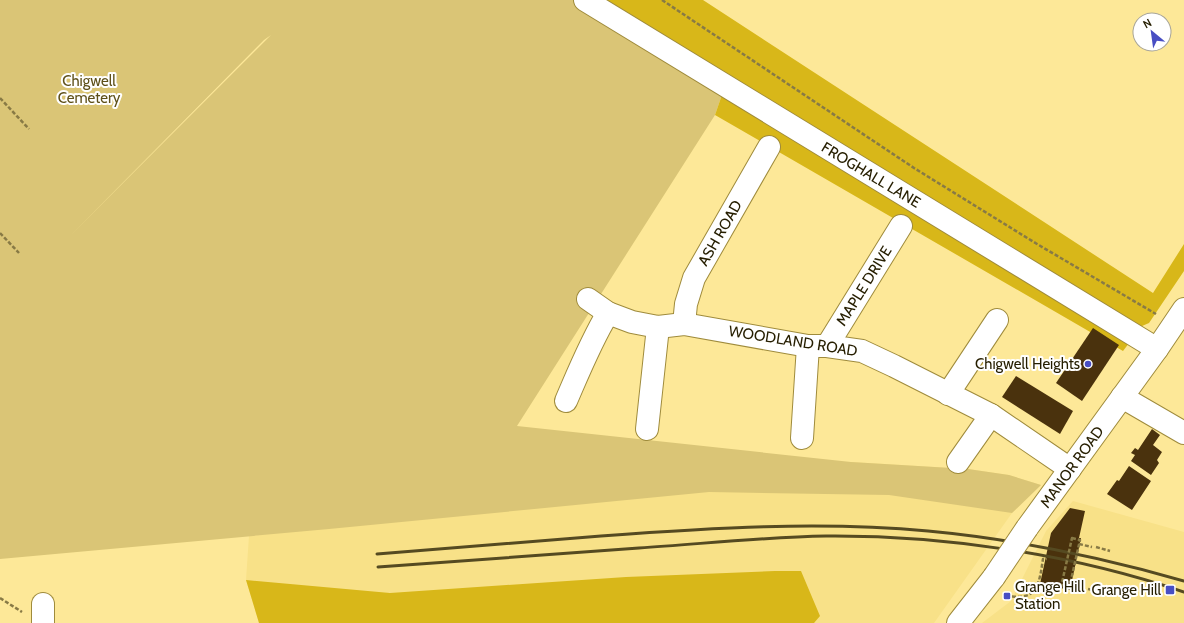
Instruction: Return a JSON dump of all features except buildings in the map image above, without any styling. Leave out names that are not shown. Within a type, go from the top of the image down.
[{"type":"street","name":"FROGHALL LANE","points":[[585,0],[1157,349]]},
{"type":"street","name":"ASH ROAD","points":[[684,324],[686,304],[694,278],[769,147]]},
{"type":"street","name":"MAPLE DRIVE","points":[[818,346],[901,226]]},
{"type":"street","name":"WOODLAND ROAD","points":[[588,299],[608,313],[632,322],[658,327],[684,324],[818,346],[862,351],[991,416],[1070,469]]},
{"type":"street","points":[[566,401],[593,339],[608,313]]},
{"type":"street","name":"MANOR ROAD","points":[[958,623],[994,577],[1027,528],[1157,349],[1179,316]]},
{"type":"street","points":[[948,394],[998,320]]},
{"type":"street","points":[[647,429],[658,327]]},
{"type":"street","points":[[802,438],[818,346]]},
{"type":"street","points":[[1122,397],[1184,433]]},
{"type":"street","points":[[958,462],[991,416]]},
{"type":"path","points":[[662,0],[914,168],[1036,244],[1179,316]]},
{"type":"path","points":[[0,98],[29,129]]},
{"type":"path","points":[[0,233],[19,253]]},
{"type":"path","points":[[1072,538],[1080,539],[1070,585],[1069,588],[1061,587],[1072,538]]},
{"type":"path","points":[[1079,544],[1092,547]]},
{"type":"path","points":[[1096,547],[1110,551]]},
{"type":"path","points":[[1070,585],[1084,588]]},
{"type":"path","points":[[1088,589],[1101,592]]},
{"type":"shaded area","points":[[595,0],[703,0],[1153,293],[1184,244],[1184,271],[1149,323],[1142,326],[1123,351],[715,115],[725,86]]},
{"type":"shaded area","points":[[851,462],[968,469],[1009,475],[1041,485],[1012,513],[934,623],[259,623],[246,580],[249,536]]},
{"type":"shaded area","points":[[1073,501],[1184,532],[1184,623],[982,623],[1011,601],[1046,531]]},
{"type":"shaded area","points":[[801,571],[820,616],[814,623],[259,623],[246,580],[390,593],[626,577]]},
{"type":"green space","name":"Chigwell Cemetery","points":[[0,0],[595,0],[725,86],[715,115],[517,426],[851,462],[968,469],[1009,475],[1041,485],[1012,513],[889,495],[709,492],[0,559]],"holes":[[[271,35],[71,235],[264,40]]]},
{"type":"railway","points":[[377,554],[682,530],[846,526],[960,534],[1025,544],[1121,564],[1184,581]]},
{"type":"railway","points":[[378,567],[755,539],[826,536],[871,537],[962,543],[1053,557],[1097,567],[1184,592]]},
{"type":"place","name":"Chigwell Heights","points":[[1088,364]]},
{"type":"place","name":"Grange Hill","points":[[1170,590]]},
{"type":"place","name":"Grange Hill Station","points":[[1007,596]]}]
